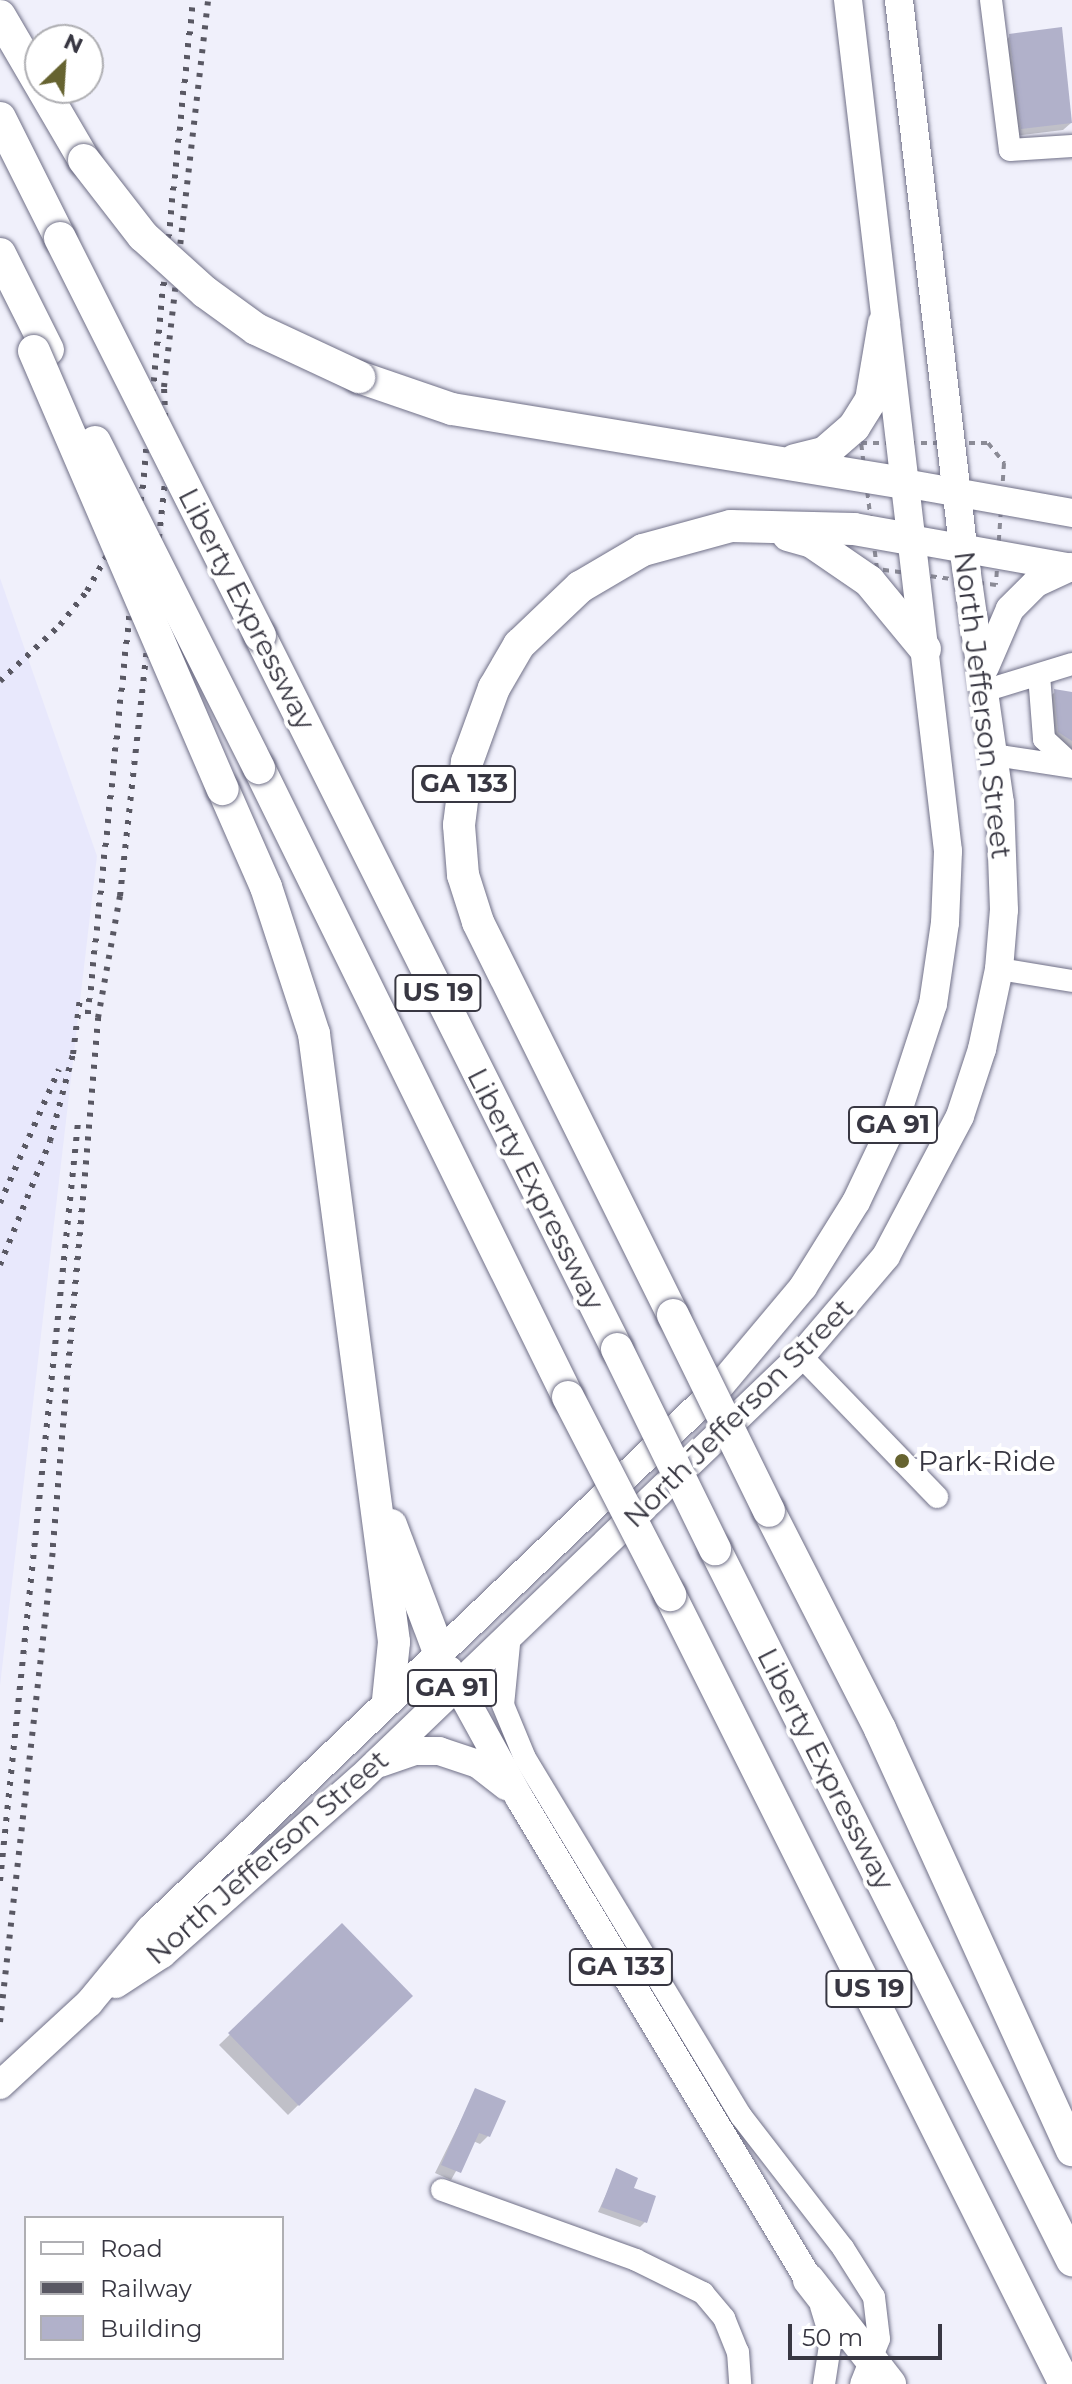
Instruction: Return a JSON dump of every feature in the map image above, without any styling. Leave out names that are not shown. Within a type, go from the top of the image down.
[{"type":"highway","points":[[0,16],[84,160],[143,236],[205,292],[256,329],[359,377],[452,409],[904,483]]},
{"type":"highway","name":"Liberty Expressway","points":[[0,118],[1072,2260]]},
{"type":"highway","points":[[0,254],[24,300],[41,350],[266,887],[314,1034],[396,1658],[388,1700]]},
{"type":"highway","points":[[784,462],[824,453],[854,427],[871,400],[884,323]]},
{"type":"highway","name":"Liberty Expressway","points":[[41,350],[259,768],[568,1397],[1065,2384]]},
{"type":"highway","name":"GA 133","points":[[910,539],[854,529],[731,526],[643,550],[580,587],[519,645],[494,688],[467,762],[459,825],[463,875],[478,922],[886,1743],[1072,2150]]},
{"type":"highway","points":[[758,526],[812,542],[839,557],[886,599],[925,649]]},
{"type":"highway","points":[[373,1477],[439,1652]]},
{"type":"highway","name":"GA 133","points":[[809,2280],[874,2378]]},
{"type":"main road","points":[[848,0],[904,483],[1072,513]]},
{"type":"main road","name":"North Jefferson Street","points":[[89,2003],[162,1954],[360,1779],[801,1356],[886,1256],[935,1171],[971,1083],[999,969],[1004,881],[994,755],[963,546],[899,0]]},
{"type":"main road","name":"GA 91","points":[[904,483],[925,649]]},
{"type":"main road","name":"GA 133","points":[[910,539],[963,546]]},
{"type":"main road","points":[[963,546],[1071,568]]},
{"type":"main road","points":[[984,686],[988,650],[1010,609],[1036,583],[1071,568]]},
{"type":"main road","name":"North Jefferson Street","points":[[0,2085],[89,2003],[150,1929],[720,1386],[773,1327],[830,1245],[876,1162],[923,1043],[945,923],[946,815],[925,649]]},
{"type":"main road","name":"GA 133","points":[[439,1652],[520,1799],[809,2280]]},
{"type":"main road","points":[[360,1779],[399,1754],[439,1751],[478,1764],[520,1799]]},
{"type":"street","points":[[991,0],[1010,150],[1072,146]]},
{"type":"street","points":[[984,686],[1039,675],[1072,664]]},
{"type":"street","points":[[1039,675],[1044,739],[1072,766]]},
{"type":"street","points":[[994,755],[1072,766]]},
{"type":"street","points":[[999,969],[1072,981]]},
{"type":"street","points":[[801,1356],[937,1497]]},
{"type":"street","points":[[510,1634],[503,1705],[525,1758],[741,2116],[868,2284],[880,2326],[874,2378]]},
{"type":"street","points":[[442,2190],[636,2260],[703,2293],[724,2318],[734,2340],[740,2384]]},
{"type":"street","points":[[809,2280],[831,2339],[824,2384]]},
{"type":"shaded area","points":[[0,578],[97,856],[0,1686]]},
{"type":"building","points":[[1062,27],[1072,123],[1021,129],[1009,34]]},
{"type":"building","points":[[1054,689],[1072,692],[1072,741],[1058,732]]},
{"type":"building","points":[[342,1923],[413,1996],[299,2106],[228,2033]]},
{"type":"building","points":[[475,2088],[506,2101],[490,2137],[479,2133],[461,2173],[441,2165]]},
{"type":"building","points":[[616,2168],[638,2178],[634,2188],[656,2196],[647,2223],[601,2207]]},
{"type":"railway","points":[[88,1014],[193,0]]},
{"type":"railway","points":[[0,2022],[53,1547],[98,1018],[120,896],[167,465],[164,387],[208,0]]},
{"type":"railway","points":[[0,681],[60,625],[87,591],[120,532],[137,488]]},
{"type":"railway","points":[[0,1265],[50,1141],[73,1054],[80,998]]},
{"type":"railway","points":[[0,1203],[59,1069]]},
{"type":"railway","points":[[0,1881],[78,1122]]},
{"type":"place","name":"Park-Ride","points":[[902,1461]]}]
